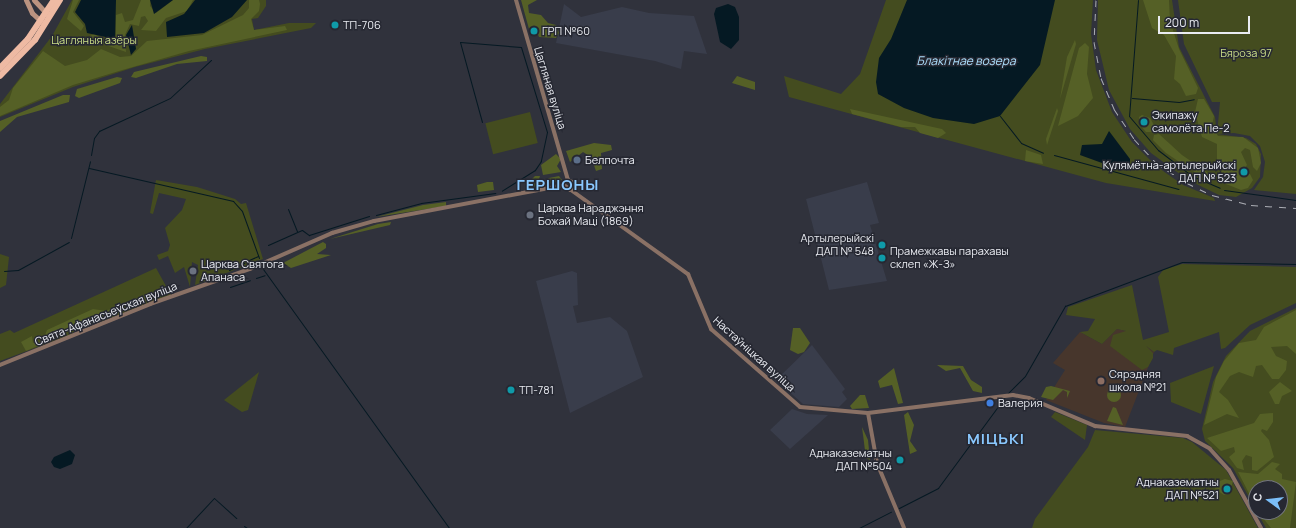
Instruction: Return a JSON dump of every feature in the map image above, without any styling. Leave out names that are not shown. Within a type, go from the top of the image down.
[{"type":"highway","points":[[0,76],[21,57],[45,19],[54,0]]},
{"type":"highway","points":[[0,68],[21,48],[60,0]]},
{"type":"main road","points":[[26,0],[45,19]]},
{"type":"main road","points":[[34,0],[45,19]]},
{"type":"street","name":"Цагляная вуліца","points":[[516,0],[568,180],[574,184],[570,190]]},
{"type":"street","points":[[564,185],[568,180]]},
{"type":"street","name":"Настаўніцкая вуліца","points":[[564,185],[688,274],[711,329],[798,405],[809,409],[868,413]]},
{"type":"street","name":"Свята-Афанасьеўская вуліца","points":[[0,365],[150,304],[250,269],[332,234],[374,221],[564,185]]},
{"type":"street","points":[[904,528],[877,463],[868,413],[1013,395],[1029,398],[1095,426],[1180,434],[1203,444],[1235,479],[1260,528]]},
{"type":"shaded area","points":[[564,4],[581,17],[622,7],[649,13],[694,16],[707,54],[684,51],[681,69],[655,61],[556,43]]},
{"type":"shaded area","points":[[867,182],[879,223],[870,225],[887,281],[829,290],[806,199]]},
{"type":"shaded area","points":[[572,271],[577,273],[578,305],[573,306],[577,323],[610,317],[627,331],[643,377],[570,413],[536,281]]},
{"type":"shaded area","name":"Сярэдняя школа №21","points":[[1117,329],[1126,331],[1154,352],[1125,427],[1104,423],[1046,400],[1065,370],[1053,363],[1080,332],[1102,344]]},
{"type":"shaded area","points":[[812,345],[845,389],[842,392],[847,399],[839,407],[803,404],[776,380]]},
{"type":"shaded area","points":[[792,409],[807,414],[828,415],[790,449],[770,430]]},
{"type":"green space","name":"Цагляныя азёры","points":[[72,0],[266,0],[266,6],[258,18],[252,19],[254,30],[289,23],[316,23],[311,28],[205,49],[135,67],[73,87],[0,117],[0,104],[52,36]]},
{"type":"green space","points":[[73,0],[79,0],[73,12],[84,26],[81,31],[67,19]]},
{"type":"green space","points":[[141,0],[150,0],[150,6],[156,13],[173,0],[193,0],[187,11],[166,18],[156,31],[141,30],[148,21],[145,16],[141,17],[139,26],[130,24],[125,35],[126,52],[91,40],[90,36],[94,34],[107,41],[116,40],[116,15],[122,13],[125,22],[133,20]]},
{"type":"green space","points":[[249,0],[259,0],[260,4],[259,11],[251,19],[254,30],[285,26],[287,30],[189,51],[119,71],[73,85],[0,116],[0,107],[9,100],[13,88],[43,51],[65,66],[87,60],[101,49],[120,57],[131,56],[147,41],[202,35],[243,15],[249,8]]},
{"type":"green space","points":[[521,0],[537,0],[528,5],[529,13],[541,15],[548,23],[556,25],[559,33],[556,38],[539,37],[536,29],[529,29]]},
{"type":"green space","points":[[886,0],[1093,0],[1091,34],[1096,70],[1112,112],[1132,142],[1156,166],[1183,185],[1214,198],[1215,201],[1106,183],[789,97],[784,76],[841,94],[860,74]]},
{"type":"green space","points":[[1098,0],[1172,0],[1179,47],[1215,117],[1217,134],[1246,138],[1256,144],[1261,154],[1260,177],[1252,188],[1236,197],[1219,195],[1188,180],[1151,153],[1130,129],[1109,90],[1097,40]]},
{"type":"green space","points":[[1143,0],[1169,0],[1170,21],[1179,49],[1198,88],[1196,94],[1186,96],[1180,84],[1174,79],[1176,56],[1164,35],[1152,28]]},
{"type":"green space","name":"Бяроза 97","points":[[1178,0],[1296,0],[1296,194],[1254,190],[1263,177],[1265,162],[1260,146],[1250,136],[1234,133],[1217,134],[1220,102],[1212,102],[1184,44]]},
{"type":"green space","points":[[1075,40],[1076,44],[1060,99],[1067,57]]},
{"type":"green space","points":[[1085,43],[1089,47],[1087,74],[1093,98],[1078,116],[1058,126],[1079,48]]},
{"type":"green space","points":[[201,56],[207,57],[207,61],[177,64],[136,78],[131,77],[134,72]]},
{"type":"green space","points":[[737,76],[755,82],[755,90],[732,83]]},
{"type":"green space","points":[[117,77],[122,78],[120,83],[79,98],[75,96],[77,89]]},
{"type":"green space","points":[[63,95],[70,95],[69,102],[17,117],[0,132],[0,121]]},
{"type":"green space","points":[[1198,99],[1204,99],[1214,116],[1212,126],[1218,136],[1243,137],[1258,148],[1261,163],[1257,171],[1253,167],[1250,150],[1245,148],[1241,152],[1247,165],[1240,174],[1250,174],[1253,180],[1248,188],[1241,190],[1226,184],[1217,159],[1217,144],[1202,137],[1195,112]]},
{"type":"green space","points":[[1057,108],[1058,111],[1047,145],[1046,139]]},
{"type":"green space","points":[[850,109],[942,129],[946,133],[938,138],[920,133],[915,127],[901,127],[852,114]]},
{"type":"green space","points":[[530,112],[538,143],[493,154],[485,123]]},
{"type":"green space","points":[[1142,115],[1150,118],[1155,127],[1153,132],[1146,132],[1139,124],[1139,117]]},
{"type":"green space","points":[[1159,134],[1182,155],[1214,177],[1199,175],[1166,153],[1153,140],[1154,135]]},
{"type":"green space","points":[[594,143],[611,145],[612,150],[601,153],[602,169],[596,171],[591,157],[583,152],[570,162],[566,151]]},
{"type":"green space","points":[[1026,150],[1041,155],[1043,164],[1025,161]]},
{"type":"green space","points":[[556,154],[561,159],[557,166],[561,172],[543,175],[541,165]]},
{"type":"green space","points":[[535,176],[540,176],[538,182],[542,184],[549,178],[559,176],[562,180],[535,188],[532,179]]},
{"type":"green space","points":[[156,180],[197,187],[235,199],[241,204],[246,203],[263,259],[195,285],[198,265],[192,262],[190,287],[184,267],[175,273],[168,256],[159,260],[157,255],[168,251],[170,245],[165,228],[182,210],[186,199],[159,193],[153,214],[150,213]]},
{"type":"green space","points":[[493,182],[494,190],[478,192],[477,185]]},
{"type":"green space","points":[[446,202],[446,206],[376,217],[423,205]]},
{"type":"green space","points":[[391,222],[390,225],[330,239],[378,224]]},
{"type":"green space","points":[[323,242],[326,244],[326,248],[317,254],[331,255],[291,268],[283,263]]},
{"type":"green space","points":[[0,254],[9,257],[6,285],[0,288]]},
{"type":"green space","points":[[1182,264],[1296,267],[1296,303],[1250,325],[1225,348],[1221,349],[1219,332],[1174,348],[1173,355],[1157,350],[1154,352],[1146,346],[1153,353],[1153,358],[1148,367],[1142,370],[1110,346],[1113,335],[1126,331],[1117,329],[1102,344],[1080,332],[1088,331],[1095,319],[1066,315],[1068,307],[1132,285],[1143,340],[1169,332],[1158,277],[1163,270]]},
{"type":"green space","points":[[156,268],[171,295],[97,323],[81,325],[70,335],[0,361],[0,334],[10,330],[14,333]]},
{"type":"green space","points":[[145,295],[148,298],[145,302],[127,307],[128,302]]},
{"type":"green space","points":[[118,305],[122,307],[120,313],[100,321],[85,322],[68,332],[45,335],[47,330],[93,309],[106,311]]},
{"type":"green space","points":[[1296,308],[1296,528],[1266,528],[1262,520],[1288,520],[1288,480],[1248,480],[1248,495],[1233,468],[1205,441],[1202,429],[1213,382],[1226,356],[1250,331]]},
{"type":"green space","points":[[1296,310],[1296,354],[1287,346],[1271,347],[1276,356],[1287,361],[1286,370],[1279,379],[1272,379],[1262,365],[1256,366],[1253,377],[1239,372],[1230,376],[1219,392],[1228,400],[1239,418],[1227,414],[1204,425],[1216,377],[1224,361],[1239,343],[1256,340],[1264,327]]},
{"type":"green space","points":[[793,328],[800,328],[810,343],[804,352],[798,354],[790,350]]},
{"type":"green space","points":[[32,336],[33,343],[49,341],[26,351],[21,342]]},
{"type":"green space","points":[[937,365],[963,366],[971,380],[982,387],[982,393],[973,391],[960,368],[946,371]]},
{"type":"green space","points":[[1214,366],[1201,414],[1171,402],[1170,383]]},
{"type":"green space","points":[[894,368],[903,403],[898,404],[892,385],[880,388],[878,381]]},
{"type":"green space","points":[[259,372],[248,410],[242,412],[224,400]]},
{"type":"green space","points":[[1280,382],[1292,391],[1282,396],[1279,404],[1275,404],[1269,392]]},
{"type":"green space","points":[[1051,386],[1070,391],[1067,398],[1067,392],[1063,390],[1053,400],[1041,397],[1046,387]]},
{"type":"green space","points":[[1114,388],[1119,390],[1121,395],[1119,400],[1114,402],[1109,400],[1107,395],[1109,390]]},
{"type":"green space","points":[[860,395],[865,395],[869,408],[852,409],[850,406]]},
{"type":"green space","points":[[1113,407],[1116,408],[1123,425],[1107,421]]},
{"type":"green space","points":[[908,412],[914,425],[910,441],[917,451],[910,454],[904,415]]},
{"type":"green space","points":[[1055,412],[1087,425],[1085,440],[1051,417]]},
{"type":"green space","points":[[1273,413],[1273,422],[1267,431],[1262,429],[1261,431],[1269,440],[1274,457],[1257,471],[1252,470],[1252,457],[1246,455],[1242,461],[1244,470],[1237,468],[1229,457],[1235,452],[1234,447],[1221,451],[1207,438],[1254,423],[1260,414]]},
{"type":"green space","points":[[862,427],[868,440],[870,460],[866,458]]},
{"type":"green space","points":[[1095,430],[1183,438],[1192,442],[1226,470],[1248,510],[1248,520],[1254,520],[1258,528],[1032,528],[1035,519],[1088,447]]},
{"type":"green space","points":[[1272,462],[1280,464],[1275,469],[1282,474],[1282,479],[1287,480],[1248,480],[1248,491],[1238,472],[1258,474]]},
{"type":"green space","points":[[1225,479],[1233,481],[1229,494],[1224,495],[1215,489],[1217,482]]},
{"type":"green space","points":[[1288,480],[1296,482],[1290,528],[1271,528],[1264,520],[1288,520]]},
{"type":"water","points":[[81,0],[116,0],[115,39],[87,33],[85,24],[75,12]]},
{"type":"water","points":[[150,0],[173,0],[154,14]]},
{"type":"water","points":[[195,0],[247,0],[232,17],[204,33],[167,37],[166,22],[184,14]]},
{"type":"water","name":"Блакітнае возера","points":[[907,0],[1055,0],[1040,65],[1000,116],[974,124],[933,118],[904,108],[878,94],[876,82],[879,58],[891,39]]},
{"type":"water","points":[[728,4],[735,7],[739,17],[739,40],[731,49],[720,42],[714,14],[716,8]]},
{"type":"water","points":[[132,25],[136,49],[131,55],[126,35]]},
{"type":"water","points":[[1109,131],[1130,159],[1130,166],[1102,163],[1080,155],[1082,145],[1102,144]]},
{"type":"water","points":[[70,450],[75,455],[72,464],[60,469],[54,467],[51,462],[54,457]]},
{"type":"waterway","points":[[1138,0],[1129,116],[1158,150],[1192,176],[1190,182]]},
{"type":"waterway","points":[[482,122],[460,42],[521,47],[547,132],[541,161],[535,170],[502,191]]},
{"type":"waterway","points":[[91,155],[94,138],[99,131],[170,98],[211,60]]},
{"type":"waterway","points":[[1132,98],[1179,102],[1194,99]]},
{"type":"waterway","points":[[1000,116],[1021,143],[1043,153]]},
{"type":"waterway","points":[[1054,155],[1178,189]]},
{"type":"waterway","points":[[71,238],[90,161]]},
{"type":"waterway","points":[[89,168],[233,201],[242,211],[259,258]]},
{"type":"waterway","points":[[1192,176],[1220,188]]},
{"type":"waterway","points":[[1224,190],[1296,200]]},
{"type":"waterway","points":[[376,215],[421,203],[495,193]]},
{"type":"waterway","points":[[288,209],[297,231]]},
{"type":"waterway","points":[[268,245],[302,230],[309,235],[369,216]]},
{"type":"waterway","points":[[4,271],[18,270],[69,242]]},
{"type":"waterway","points":[[249,260],[258,256]]},
{"type":"waterway","points":[[1007,394],[1025,376],[1065,306],[1182,262],[1296,264]]},
{"type":"waterway","points":[[229,270],[244,263]]},
{"type":"waterway","points":[[263,269],[449,528]]},
{"type":"waterway","points":[[256,278],[265,275]]},
{"type":"waterway","points":[[230,287],[250,280]]},
{"type":"waterway","points":[[899,508],[938,488],[1004,398]]},
{"type":"waterway","points":[[186,528],[214,498],[236,518]]},
{"type":"waterway","points":[[859,528],[891,512]]},
{"type":"railway","points":[[1096,0],[1094,42],[1101,78],[1114,109],[1134,139],[1156,163],[1187,183],[1212,195],[1251,205],[1296,208]]},
{"type":"place","name":"ТП-706","points":[[335,25]]},
{"type":"place","name":"ГРП №60","points":[[534,31]]},
{"type":"place","name":"Экипажу самолёта Пе-2","points":[[1144,122]]},
{"type":"place","name":"Белпочта","points":[[577,160]]},
{"type":"place","name":"Кулямётна-артылерыйскі ДАП № 523","points":[[1244,172]]},
{"type":"place","name":"Царква Нараджэння Божай Маці (1869)","points":[[530,215]]},
{"type":"place","name":"Артылерыйскі ДАП № 548","points":[[882,245]]},
{"type":"place","name":"Прамежкавы парахавы склеп «Ж-З»","points":[[882,258]]},
{"type":"place","name":"Царква Святога Апанаса","points":[[193,271]]},
{"type":"place","name":"Сярэдняя школа №21","points":[[1101,381]]},
{"type":"place","name":"ТП-781","points":[[511,390]]},
{"type":"place","name":"Валерия","points":[[990,403]]},
{"type":"place","name":"Аднаказематны ДАП №504","points":[[900,460]]},
{"type":"place","name":"Аднаказематны ДАП №521","points":[[1227,489]]},
{"type":"district","name":"ГЕРШОНЫ","points":[[558,185]]},
{"type":"district","name":"МІЦЬКІ","points":[[996,439]]}]
